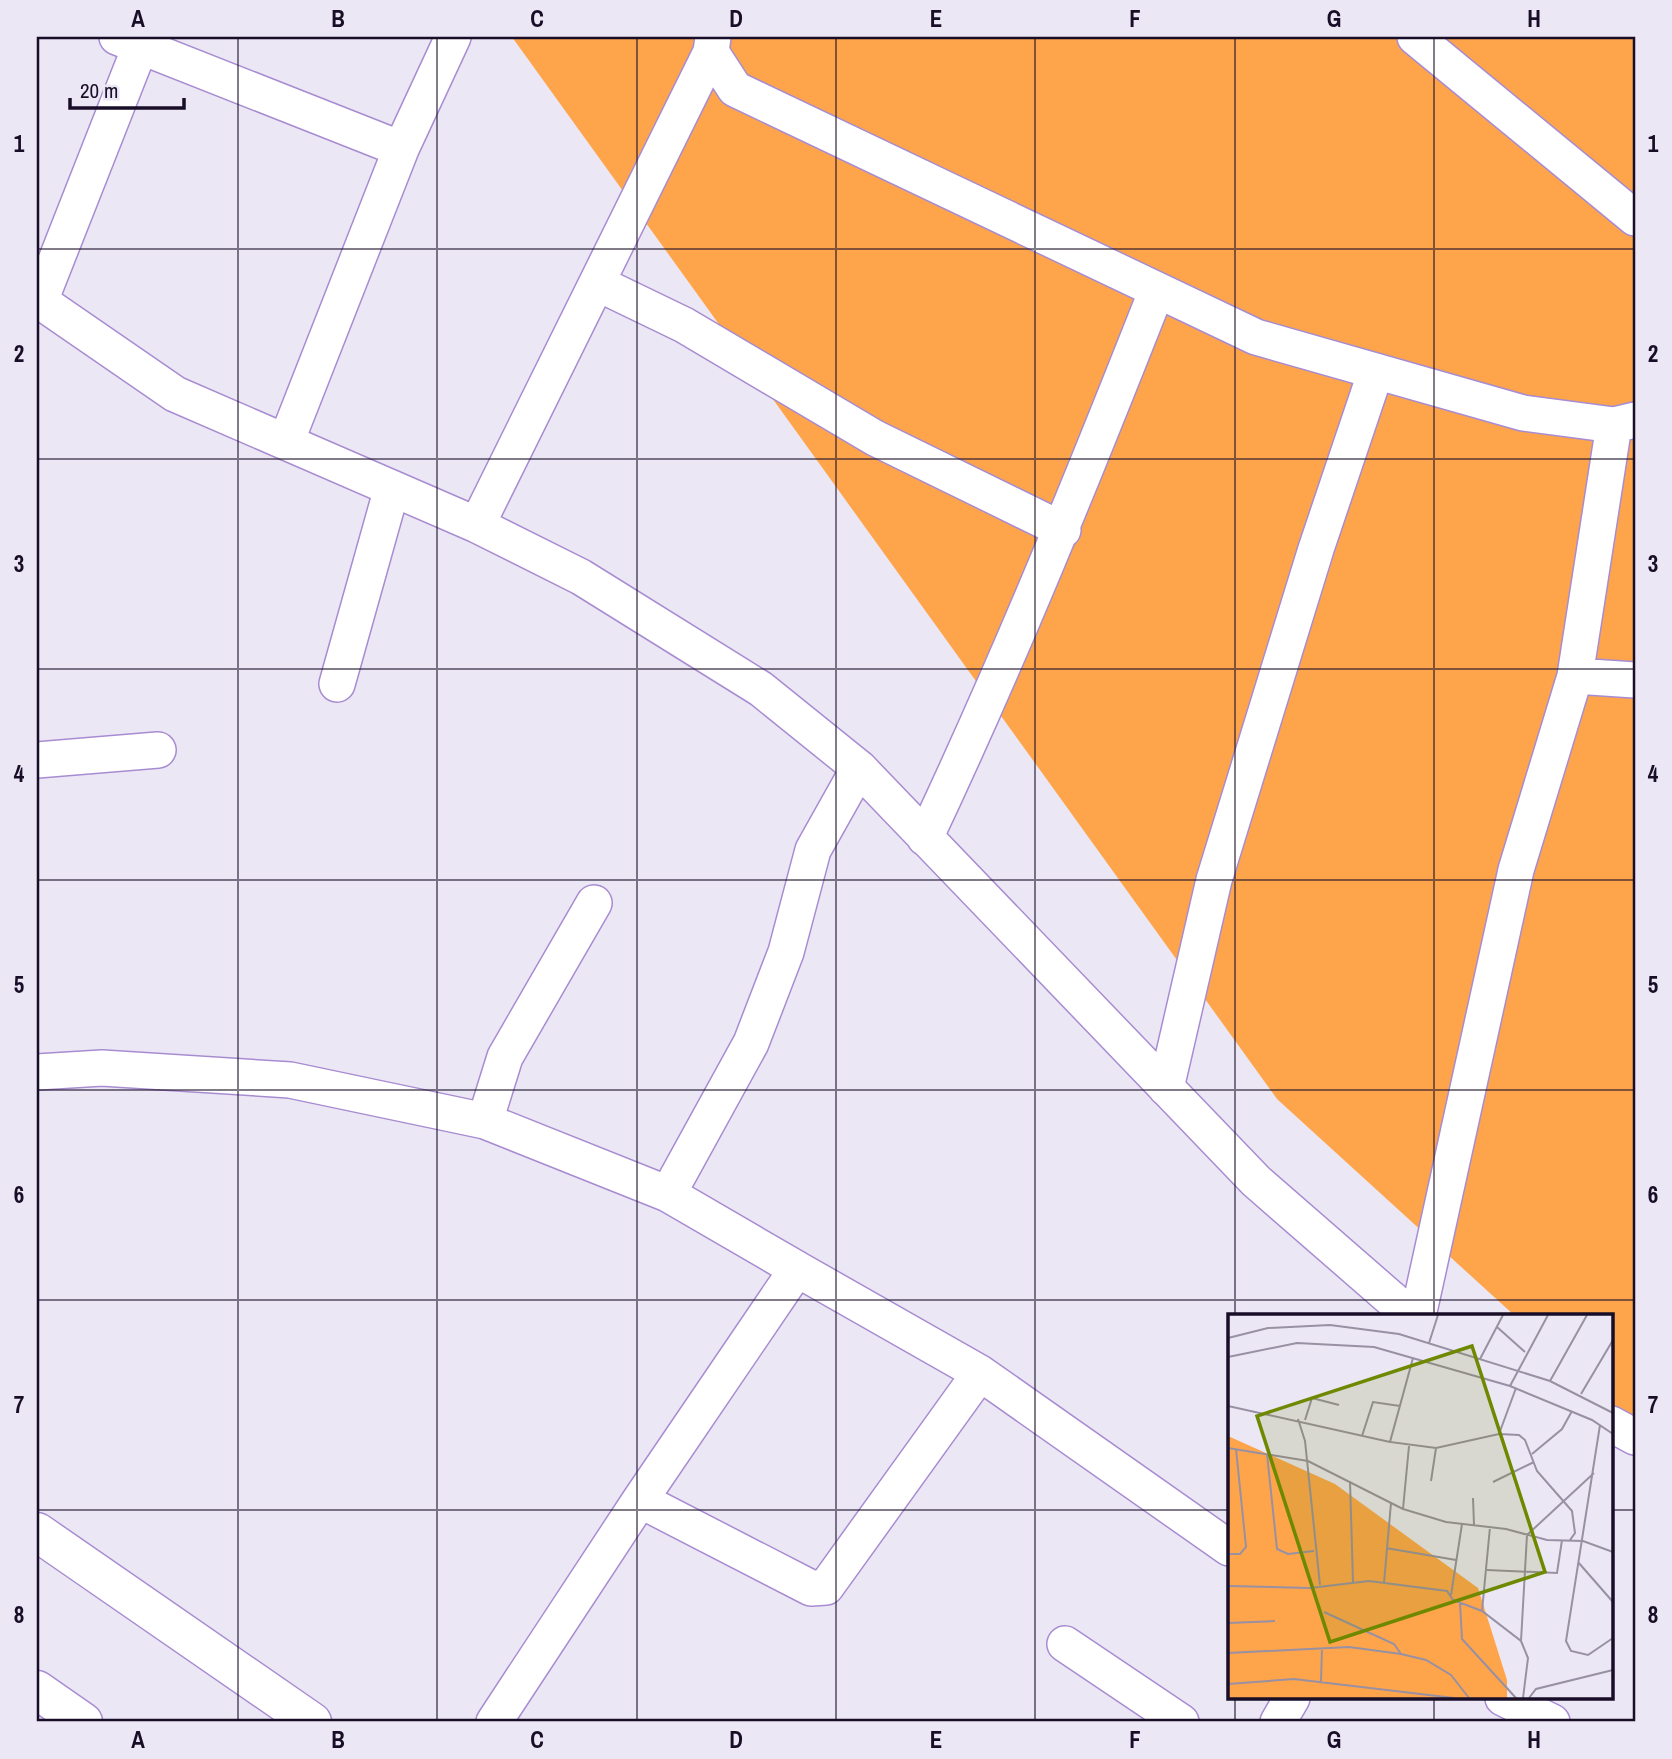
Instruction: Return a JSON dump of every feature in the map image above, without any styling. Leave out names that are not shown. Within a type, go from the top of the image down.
[{"type":"main road","points":[[37,1532],[312,1722]]},
{"type":"main road","points":[[37,1690],[83,1722]]},
{"type":"street","points":[[286,442],[401,149],[453,37]]},
{"type":"street","points":[[1415,37],[1635,218]]},
{"type":"street","points":[[401,149],[134,40],[38,301],[175,394],[477,525],[581,577],[761,689],[859,768],[1256,1181],[1409,1314]]},
{"type":"street","points":[[477,525],[712,44]]},
{"type":"street","points":[[712,44],[735,89],[1256,337],[1523,413],[1624,423],[1575,676],[1516,870],[1418,1314]]},
{"type":"street","points":[[597,283],[684,325],[875,438],[1063,530]]},
{"type":"street","points":[[925,838],[989,701],[1063,530],[1157,290]]},
{"type":"street","points":[[1166,1088],[1214,880],[1316,549],[1376,371]]},
{"type":"street","points":[[337,684],[392,488]]},
{"type":"street","points":[[1575,676],[1635,680]]},
{"type":"street","points":[[37,760],[158,750]]},
{"type":"street","points":[[668,1195],[751,1043],[786,952],[813,850],[859,768]]},
{"type":"street","points":[[485,1121],[505,1057],[594,903]]},
{"type":"street","points":[[37,1072],[102,1068],[290,1080],[485,1121],[668,1195],[980,1373],[1228,1548]]},
{"type":"street","points":[[494,1722],[797,1269]]},
{"type":"street","points":[[640,1500],[811,1588],[826,1587],[980,1373]]},
{"type":"street","points":[[1612,1425],[1635,1437]]},
{"type":"street","points":[[1065,1644],[1181,1722]]},
{"type":"street","points":[[1278,1722],[1291,1700]]},
{"type":"street","points":[[1507,1700],[1552,1722]]},
{"type":"shaded area","points":[[512,37],[1635,37],[1635,1425],[1612,1404],[1612,1314],[1513,1314],[1277,1099]]}]
